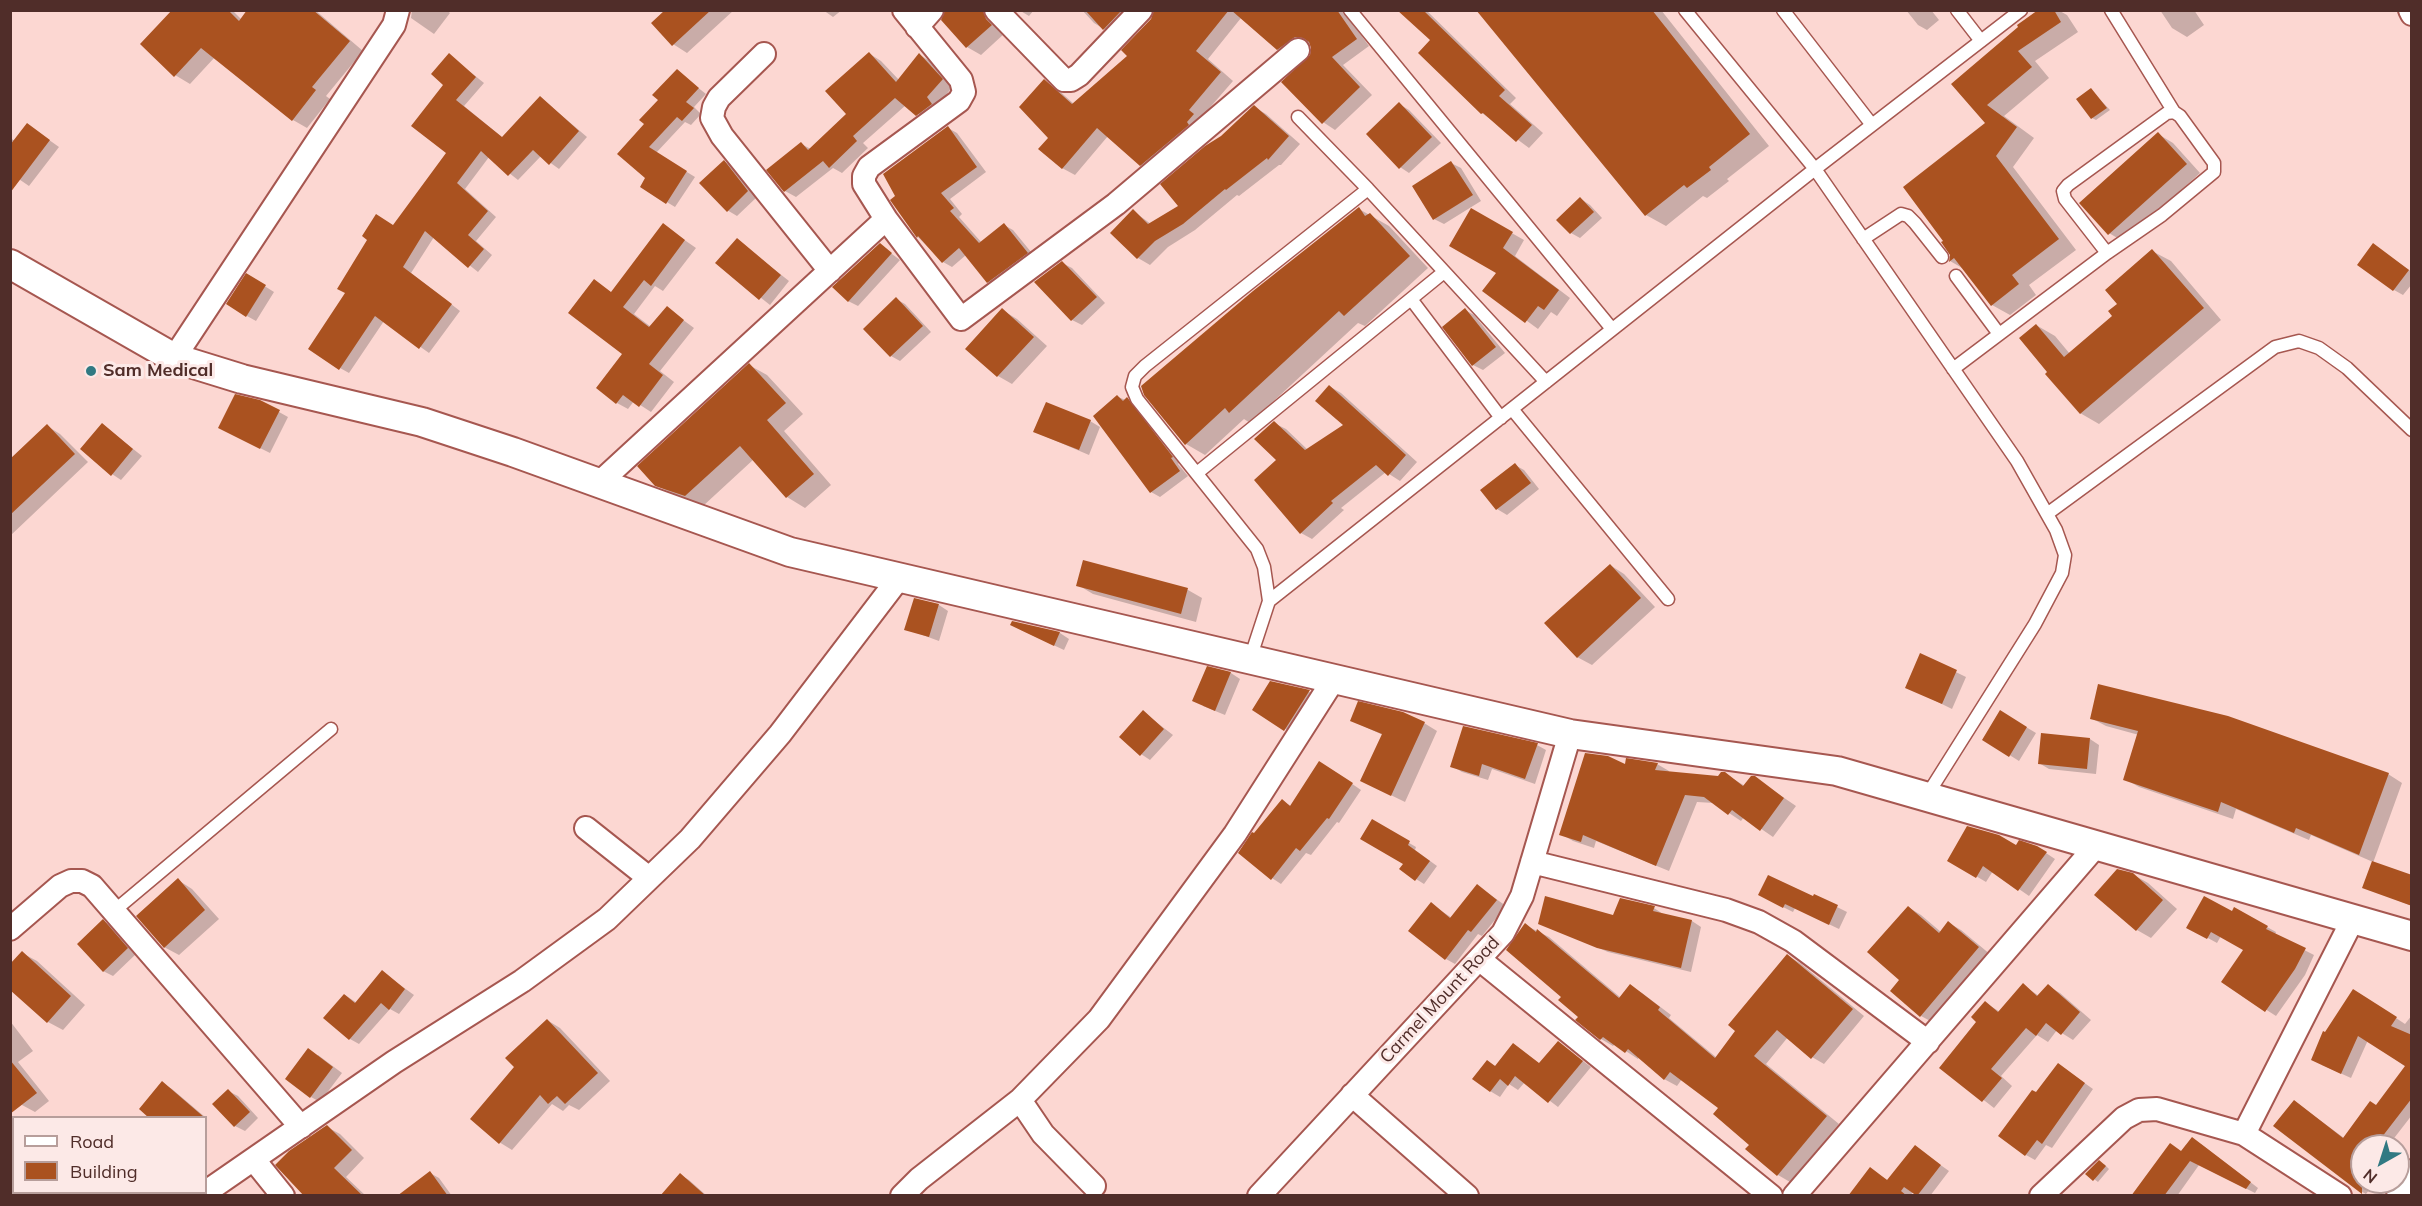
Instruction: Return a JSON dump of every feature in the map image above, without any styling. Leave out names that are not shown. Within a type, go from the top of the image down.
[{"type":"street","points":[[174,358],[394,25],[398,10]]},
{"type":"street","points":[[996,10],[1064,80],[1071,80],[1079,75],[1141,10]]},
{"type":"street","points":[[917,16],[961,80],[964,92],[959,101],[869,167],[864,176],[864,184],[886,219],[961,319],[1116,204],[1298,50]]},
{"type":"street","points":[[764,54],[719,98],[712,118],[722,136],[830,271]]},
{"type":"street","points":[[598,484],[886,219]]},
{"type":"street","points":[[10,264],[174,358],[242,379],[422,422],[513,452],[790,552],[1570,734],[1837,771],[2412,936]]},
{"type":"street","points":[[207,1191],[394,1062],[522,981],[607,919],[690,839],[780,734],[899,578]]},
{"type":"street","points":[[902,1196],[919,1179],[1020,1100],[1099,1019],[1235,834],[1334,679]]},
{"type":"street","name":"Carmel Mount Road","points":[[1259,1196],[1503,933],[1522,896],[1570,734]]},
{"type":"street","points":[[586,828],[649,878]]},
{"type":"street","points":[[1794,1196],[2096,846]]},
{"type":"street","points":[[1532,862],[1725,910],[1759,922],[1793,942],[1928,1042]]},
{"type":"street","points":[[10,929],[60,886],[71,881],[82,881],[92,886],[301,1127]]},
{"type":"street","points":[[2244,1134],[2353,919]]},
{"type":"street","points":[[1479,959],[1771,1196]]},
{"type":"street","points":[[1352,1095],[1467,1196]]},
{"type":"street","points":[[1020,1100],[1043,1134],[1094,1186]]},
{"type":"street","points":[[2041,1196],[2124,1118],[2139,1110],[2157,1109],[2244,1134],[2330,1193]]},
{"type":"street","points":[[254,1160],[283,1196]]},
{"type":"street","points":[[2398,1196],[2412,1171]]},
{"type":"lane","points":[[1350,10],[1612,329]]},
{"type":"lane","points":[[1685,10],[1815,169],[2017,461],[2056,530],[2065,555],[2062,573],[2035,624],[1926,797]]},
{"type":"lane","points":[[1783,10],[1872,125]]},
{"type":"lane","points":[[1957,10],[1982,41]]},
{"type":"lane","points":[[1269,601],[1815,169],[2021,10]]},
{"type":"lane","points":[[1953,369],[2107,253],[2162,215],[2214,172],[2214,163],[2180,116],[2174,112],[2110,10]]},
{"type":"lane","points":[[2107,253],[2065,199],[2063,191],[2068,185],[2167,113],[2174,112]]},
{"type":"lane","points":[[1298,117],[1368,189],[1546,382]]},
{"type":"lane","points":[[1250,659],[1269,601],[1264,567],[1257,549],[1137,399],[1132,387],[1135,376],[1368,189]]},
{"type":"lane","points":[[1863,239],[1901,214],[1908,216],[1915,223],[1942,257]]},
{"type":"lane","points":[[1197,473],[1444,272]]},
{"type":"lane","points":[[1956,276],[1999,334]]},
{"type":"lane","points":[[1411,299],[1501,418]]},
{"type":"lane","points":[[2047,514],[2275,347],[2299,341],[2319,348],[2347,368],[2412,430]]},
{"type":"lane","points":[[1512,409],[1668,599]]},
{"type":"lane","points":[[114,911],[331,729]]},
{"type":"building","points":[[172,10],[228,10],[239,21],[247,10],[313,10],[350,41],[312,87],[316,90],[292,121],[201,48],[174,77],[140,44]]},
{"type":"building","points":[[665,10],[711,10],[672,46],[651,23]]},
{"type":"building","points":[[945,10],[983,10],[986,19],[992,25],[966,48],[941,20]]},
{"type":"building","points":[[1085,10],[1122,10],[1103,30]]},
{"type":"building","points":[[1154,10],[1229,10],[1196,51],[1221,72],[1189,110],[1194,114],[1187,122],[1189,125],[1140,166],[1097,128],[1062,169],[1038,149],[1048,138],[1019,107],[1044,79],[1072,104],[1127,56],[1121,50],[1151,19]]},
{"type":"building","points":[[1231,10],[1337,10],[1357,39],[1332,57],[1360,87],[1322,124],[1281,82],[1310,55],[1309,42],[1295,37],[1277,50]]},
{"type":"building","points":[[1397,10],[1423,10],[1505,90],[1499,96],[1532,125],[1516,142],[1483,113],[1481,114],[1418,53],[1430,40]]},
{"type":"building","points":[[1476,10],[1652,10],[1750,134],[1709,167],[1711,170],[1687,188],[1684,185],[1645,216]]},
{"type":"building","points":[[2038,10],[2054,10],[2061,22],[2018,51],[2032,67],[1987,105],[2017,127],[1996,156],[2059,239],[2012,275],[2019,284],[1991,306],[1954,258],[1949,262],[1950,255],[1941,242],[1943,241],[1903,187],[1985,123],[1951,84],[2018,27],[2017,25]]},
{"type":"building","points":[[869,52],[896,82],[919,53],[943,79],[927,97],[932,104],[916,116],[895,98],[853,136],[857,141],[829,168],[823,161],[784,192],[766,170],[801,142],[808,150],[846,114],[825,91]]},
{"type":"building","points":[[449,53],[476,77],[456,100],[502,137],[540,96],[579,131],[549,165],[533,150],[508,176],[481,151],[457,183],[488,211],[468,235],[484,249],[468,268],[425,231],[403,267],[452,304],[419,349],[375,316],[339,370],[308,349],[345,293],[337,289],[367,240],[362,236],[376,214],[393,225],[446,153],[411,126],[443,85],[431,74]]},
{"type":"building","points":[[677,69],[699,88],[686,102],[694,108],[682,121],[677,117],[649,147],[687,171],[666,204],[640,187],[645,178],[617,154],[644,124],[639,120],[658,100],[652,95]]},
{"type":"building","points":[[2091,88],[2107,108],[2091,119],[2076,99]]},
{"type":"building","points":[[1399,102],[1432,137],[1399,169],[1366,134]]},
{"type":"building","points":[[1254,105],[1289,136],[1268,160],[1267,158],[1225,189],[1183,224],[1155,241],[1137,259],[1110,233],[1133,209],[1148,224],[1178,206],[1160,184],[1205,146],[1221,136]]},
{"type":"building","points":[[27,123],[50,140],[10,193],[10,145]]},
{"type":"building","points":[[948,126],[977,167],[941,193],[954,208],[950,211],[979,243],[1004,223],[1028,253],[987,283],[959,248],[942,263],[918,236],[917,238],[890,200],[895,196],[883,174]]},
{"type":"building","points":[[2158,132],[2187,164],[2108,235],[2079,203]]},
{"type":"building","points":[[724,160],[748,191],[727,212],[699,183]]},
{"type":"building","points":[[1451,161],[1473,195],[1433,220],[1412,186]]},
{"type":"building","points":[[1580,197],[1594,212],[1570,234],[1556,220]]},
{"type":"building","points":[[1359,207],[1365,216],[1370,213],[1410,256],[1344,316],[1339,311],[1229,413],[1225,408],[1185,445],[1144,395],[1141,386],[1253,291]]},
{"type":"building","points":[[1471,208],[1513,232],[1503,248],[1559,290],[1544,310],[1538,306],[1525,323],[1482,291],[1496,273],[1449,246]]},
{"type":"building","points":[[663,223],[685,240],[651,286],[644,280],[623,307],[649,327],[667,306],[684,320],[649,364],[663,375],[639,407],[623,395],[616,404],[596,388],[622,354],[568,313],[594,279],[611,292]]},
{"type":"building","points":[[737,238],[781,275],[759,300],[715,263]]},
{"type":"building","points":[[880,243],[892,253],[848,302],[832,287]]},
{"type":"building","points":[[2373,243],[2409,270],[2393,291],[2357,265]]},
{"type":"building","points":[[2152,249],[2204,308],[2080,414],[2045,374],[2047,372],[2019,338],[2036,324],[2064,357],[2112,316],[2108,311],[2117,304],[2105,290]]},
{"type":"building","points":[[1062,261],[1097,297],[1071,321],[1034,282]]},
{"type":"building","points":[[246,273],[266,285],[246,317],[226,304]]},
{"type":"building","points":[[896,297],[923,326],[890,357],[863,329]]},
{"type":"building","points":[[1002,308],[1034,337],[997,377],[965,349]]},
{"type":"building","points":[[1465,308],[1496,347],[1472,366],[1442,327]]},
{"type":"building","points":[[749,363],[786,403],[767,420],[814,474],[786,498],[740,446],[685,496],[655,486],[637,466]]},
{"type":"building","points":[[1329,385],[1406,455],[1388,476],[1376,465],[1331,501],[1333,503],[1300,534],[1254,480],[1276,460],[1254,439],[1274,421],[1305,450],[1343,425],[1315,401]]},
{"type":"building","points":[[235,394],[260,400],[280,410],[260,449],[218,428]]},
{"type":"building","points":[[1117,395],[1123,401],[1127,397],[1173,457],[1171,458],[1180,471],[1150,493],[1093,416]]},
{"type":"building","points":[[1046,402],[1091,420],[1079,450],[1033,432]]},
{"type":"building","points":[[102,423],[133,449],[111,476],[80,449]]},
{"type":"building","points":[[47,424],[75,454],[10,515],[10,459]]},
{"type":"building","points":[[1515,463],[1531,483],[1496,510],[1480,490]]},
{"type":"building","points":[[1083,560],[1188,588],[1181,614],[1076,586]]},
{"type":"building","points":[[1610,564],[1641,598],[1577,658],[1544,623]]},
{"type":"building","points":[[914,598],[939,604],[929,637],[904,630]]},
{"type":"building","points":[[1012,621],[1060,632],[1054,646],[1010,625]]},
{"type":"building","points":[[1920,653],[1957,670],[1942,704],[1905,688]]},
{"type":"building","points":[[1207,666],[1231,672],[1215,711],[1192,701]]},
{"type":"building","points":[[1270,681],[1310,690],[1284,731],[1252,710]]},
{"type":"building","points":[[2098,684],[2228,716],[2389,773],[2359,855],[2296,828],[2294,833],[2221,802],[2218,812],[2123,780],[2138,731],[2090,719]]},
{"type":"building","points":[[1358,701],[1403,712],[1425,722],[1391,796],[1360,781],[1382,734],[1350,721]]},
{"type":"building","points":[[1143,710],[1164,729],[1140,756],[1119,737]]},
{"type":"building","points":[[2000,710],[2027,727],[2009,757],[1982,740]]},
{"type":"building","points":[[1463,726],[1538,743],[1525,779],[1482,764],[1479,776],[1450,767]]},
{"type":"building","points":[[2041,733],[2090,738],[2087,769],[2038,764]]},
{"type":"building","points":[[1585,753],[1608,756],[1625,764],[1626,758],[1658,763],[1655,770],[1718,776],[1721,772],[1725,772],[1743,786],[1751,776],[1755,776],[1784,798],[1760,831],[1732,810],[1728,815],[1704,797],[1685,795],[1656,866],[1583,835],[1581,842],[1559,835]]},
{"type":"building","points":[[1319,761],[1353,783],[1329,819],[1327,818],[1300,851],[1296,848],[1271,880],[1238,853],[1252,832],[1254,833],[1282,799],[1290,806]]},
{"type":"building","points":[[1372,819],[1410,841],[1408,845],[1430,861],[1415,881],[1399,869],[1403,864],[1360,839]]},
{"type":"building","points":[[1967,826],[1999,835],[2016,845],[2019,840],[2047,852],[2018,891],[1983,866],[1976,878],[1947,861]]},
{"type":"building","points":[[2372,861],[2412,875],[2412,906],[2362,888]]},
{"type":"building","points":[[2117,869],[2133,873],[2163,900],[2136,931],[2094,895]]},
{"type":"building","points":[[1768,875],[1838,905],[1829,925],[1785,904],[1783,908],[1758,895]]},
{"type":"building","points":[[178,878],[205,910],[164,948],[136,916]]},
{"type":"building","points":[[1477,884],[1497,900],[1471,932],[1468,930],[1445,960],[1408,931],[1431,902],[1450,918]]},
{"type":"building","points":[[1545,896],[1613,915],[1620,898],[1655,906],[1653,911],[1692,920],[1681,968],[1597,948],[1538,924]]},
{"type":"building","points":[[2204,896],[2232,911],[2234,907],[2268,926],[2266,929],[2306,948],[2295,969],[2265,1012],[2221,982],[2243,950],[2211,932],[2207,939],[2186,928]]},
{"type":"building","points":[[1908,906],[1939,933],[1948,921],[1979,947],[1920,1017],[1890,991],[1899,980],[1867,952]]},
{"type":"building","points":[[103,919],[128,948],[103,972],[77,944]]},
{"type":"building","points":[[1525,923],[1536,932],[1537,929],[1619,998],[1630,984],[1660,1007],[1658,1010],[1715,1058],[1735,1031],[1728,1025],[1787,954],[1853,1009],[1811,1059],[1777,1030],[1754,1056],[1827,1116],[1777,1176],[1745,1149],[1749,1145],[1713,1114],[1718,1108],[1670,1072],[1664,1080],[1628,1049],[1625,1053],[1603,1037],[1600,1040],[1575,1020],[1578,1017],[1558,1000],[1561,997],[1506,950]]},
{"type":"building","points":[[22,951],[71,996],[47,1023],[10,990],[10,964]]},
{"type":"building","points":[[382,970],[405,989],[389,1010],[381,1003],[349,1040],[323,1018],[344,994],[355,1003]]},
{"type":"building","points":[[2023,983],[2037,996],[2048,984],[2080,1012],[2061,1035],[2046,1023],[2036,1036],[2026,1028],[1991,1069],[2002,1078],[1982,1102],[1939,1068],[1976,1022],[1971,1017],[1985,1001],[1998,1012]]},
{"type":"building","points":[[2353,989],[2397,1017],[2391,1026],[2412,1035],[2412,1098],[2384,1134],[2350,1134],[2350,1185],[2273,1126],[2294,1100],[2343,1138],[2370,1101],[2376,1105],[2405,1066],[2358,1036],[2341,1074],[2311,1060],[2323,1031],[2325,1032]]},
{"type":"building","points":[[547,1019],[598,1073],[565,1104],[557,1096],[548,1104],[540,1095],[499,1144],[470,1119],[514,1067],[505,1058]]},
{"type":"building","points":[[1558,1041],[1583,1061],[1548,1103],[1515,1076],[1508,1086],[1500,1079],[1490,1092],[1472,1079],[1487,1060],[1495,1066],[1513,1043],[1539,1063]]},
{"type":"building","points":[[308,1048],[333,1067],[310,1098],[285,1079]]},
{"type":"building","points":[[10,1060],[37,1093],[10,1114]]},
{"type":"building","points":[[2058,1063],[2085,1083],[2042,1144],[2037,1140],[2025,1156],[1998,1136],[2032,1090],[2036,1092]]},
{"type":"building","points":[[162,1081],[203,1116],[147,1116],[139,1109]]},
{"type":"building","points":[[228,1089],[250,1112],[234,1127],[212,1104]]},
{"type":"building","points":[[327,1125],[352,1150],[334,1168],[363,1196],[304,1196],[275,1165],[289,1151]]},
{"type":"building","points":[[2192,1137],[2251,1182],[2246,1189],[2190,1161],[2164,1196],[2131,1196],[2170,1143],[2181,1151]]},
{"type":"building","points":[[1915,1145],[1941,1165],[1917,1196],[1904,1187],[1901,1191],[1907,1196],[1848,1196],[1870,1167],[1887,1180]]},
{"type":"building","points":[[2099,1160],[2106,1166],[2093,1181],[2085,1174]]},
{"type":"building","points":[[430,1171],[448,1196],[397,1196]]},
{"type":"building","points":[[680,1173],[706,1196],[660,1196]]},
{"type":"place","name":"Sam Medical","points":[[91,371]]}]
